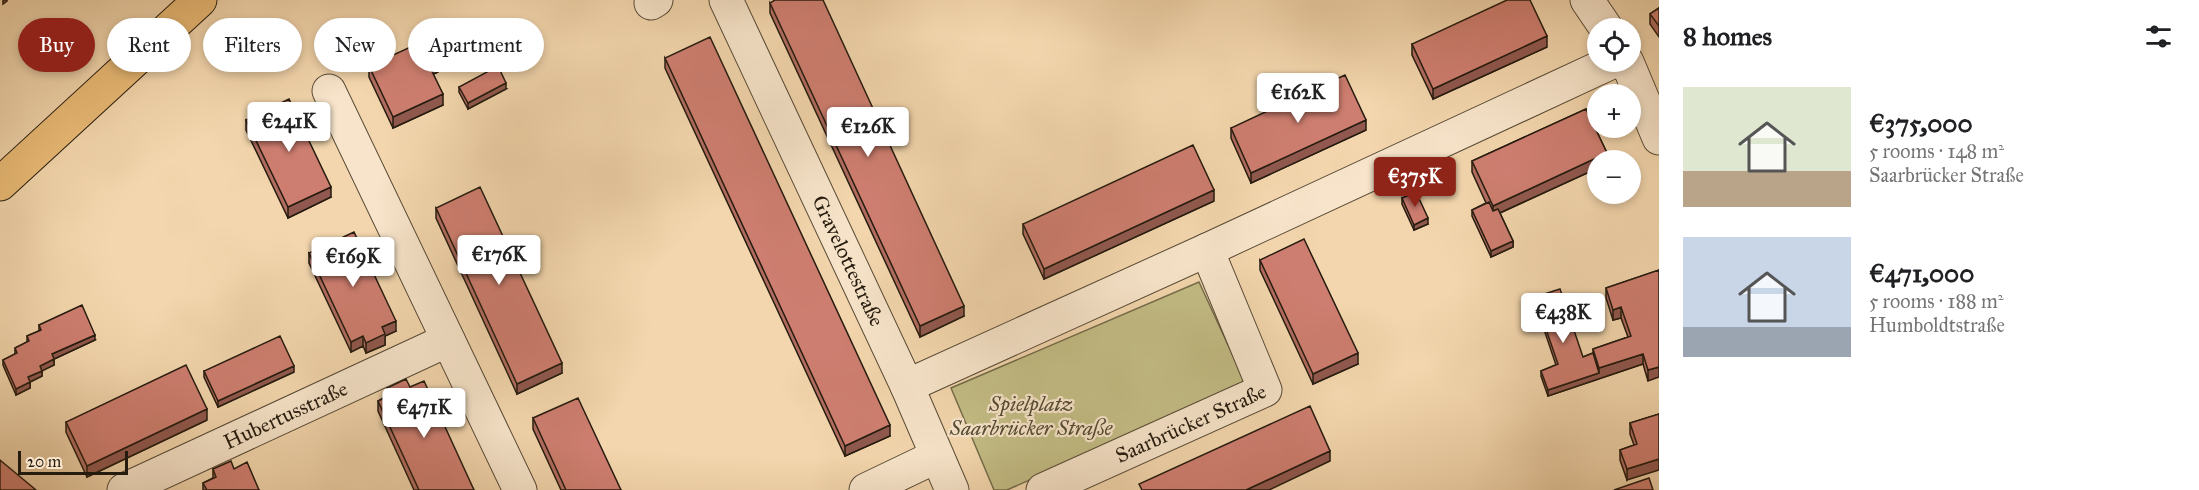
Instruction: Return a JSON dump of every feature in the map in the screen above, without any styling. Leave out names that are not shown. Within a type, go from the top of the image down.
[{"type":"main road","points":[[0,184],[200,0]]},
{"type":"street","name":"Gravelottestraße","points":[[726,0],[907,386],[952,490]]},
{"type":"street","points":[[1587,0],[1599,18]]},
{"type":"street","points":[[907,386],[1590,72]]},
{"type":"street","points":[[1631,72],[1659,138]]},
{"type":"street","points":[[329,91],[520,490]]},
{"type":"street","name":"Saarbrücker Straße","points":[[1043,490],[1265,390],[1207,250]]},
{"type":"street","name":"Hubertusstraße","points":[[124,490],[164,482],[448,340]]},
{"type":"street","points":[[866,490],[937,456]]},
{"type":"green space","name":"Spielplatz Saarbrücker Straße","points":[[1199,282],[1246,384],[1007,490],[994,490],[951,388]]},
{"type":"building","points":[[775,0],[823,0],[964,306],[920,326],[770,3]]},
{"type":"building","points":[[1507,0],[1530,0],[1547,36],[1433,89],[1412,44]]},
{"type":"building","points":[[1659,8],[1659,26],[1650,14]]},
{"type":"building","points":[[710,37],[890,425],[845,446],[665,58]]},
{"type":"building","points":[[408,48],[408,72],[432,72],[443,94],[393,117],[372,72],[396,72],[396,54]]},
{"type":"building","points":[[487,72],[501,72],[506,83],[468,103],[459,87]]},
{"type":"building","points":[[1345,75],[1366,120],[1251,173],[1231,128]]},
{"type":"building","points":[[289,99],[331,187],[288,207],[246,120]]},
{"type":"building","points":[[1586,109],[1587,138],[1600,138],[1606,150],[1587,150],[1587,162],[1493,206],[1472,161]]},
{"type":"building","points":[[1193,145],[1214,190],[1044,269],[1023,224]]},
{"type":"building","points":[[480,187],[562,363],[517,384],[436,208]]},
{"type":"building","points":[[1416,192],[1428,218],[1414,225],[1402,198]]},
{"type":"building","points":[[1489,202],[1493,211],[1498,209],[1513,241],[1491,251],[1472,210]]},
{"type":"building","points":[[354,232],[396,321],[382,327],[385,334],[366,343],[363,336],[351,342],[309,253]]},
{"type":"building","points":[[1304,239],[1358,353],[1313,374],[1260,260]]},
{"type":"building","points":[[1659,270],[1659,367],[1648,370],[1643,354],[1599,368],[1593,349],[1631,336],[1621,307],[1613,310],[1606,288]]},
{"type":"building","points":[[1560,289],[1583,357],[1593,353],[1599,373],[1548,390],[1541,371],[1558,364],[1535,297]]},
{"type":"building","points":[[82,305],[95,335],[52,354],[54,359],[40,366],[42,371],[28,377],[30,382],[16,389],[3,360],[17,353],[15,348],[29,341],[27,336],[41,330],[39,325]]},
{"type":"building","points":[[280,336],[294,366],[218,401],[204,371]]},
{"type":"building","points":[[186,365],[207,409],[87,466],[66,422]]},
{"type":"building","points":[[406,379],[410,387],[424,381],[474,490],[419,490],[378,401],[391,395],[387,388]]},
{"type":"building","points":[[578,398],[621,490],[566,490],[533,418]]},
{"type":"building","points":[[1310,406],[1330,451],[1246,490],[1142,490],[1139,484]]},
{"type":"building","points":[[1659,414],[1659,459],[1627,469],[1620,450],[1637,444],[1630,423]]},
{"type":"building","points":[[0,460],[36,490],[0,490]]},
{"type":"building","points":[[231,461],[234,469],[247,462],[259,490],[207,490],[203,483],[216,477],[213,469]]},
{"type":"building","points":[[1649,478],[1653,490],[1614,490]]}]
